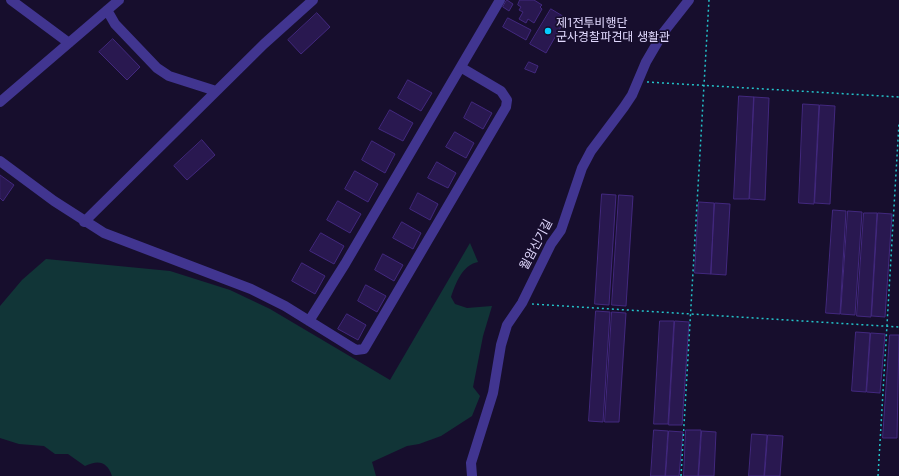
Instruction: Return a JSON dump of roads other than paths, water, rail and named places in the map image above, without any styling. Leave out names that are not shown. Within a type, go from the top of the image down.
[{"type":"street","points":[[10,0],[69,43]]},
{"type":"street","points":[[0,102],[119,0]]},
{"type":"street","points":[[84,222],[216,91],[313,0]]},
{"type":"street","points":[[309,321],[462,68],[500,0]]},
{"type":"street","name":"월암신기길","points":[[472,476],[472,463],[494,393],[501,345],[507,325],[522,303],[551,244],[561,230],[585,162],[600,137],[624,107],[646,62],[663,33],[689,0]]},
{"type":"street","points":[[107,10],[115,24],[157,68],[169,76],[216,91]]},
{"type":"street","points":[[0,161],[84,222],[104,233],[251,289],[285,306],[356,350],[364,349],[506,107],[507,100],[501,91],[462,68]]},
{"type":"place","name":"제1전투비행단 군사경찰파견대 생활관","points":[[548,31]]}]
